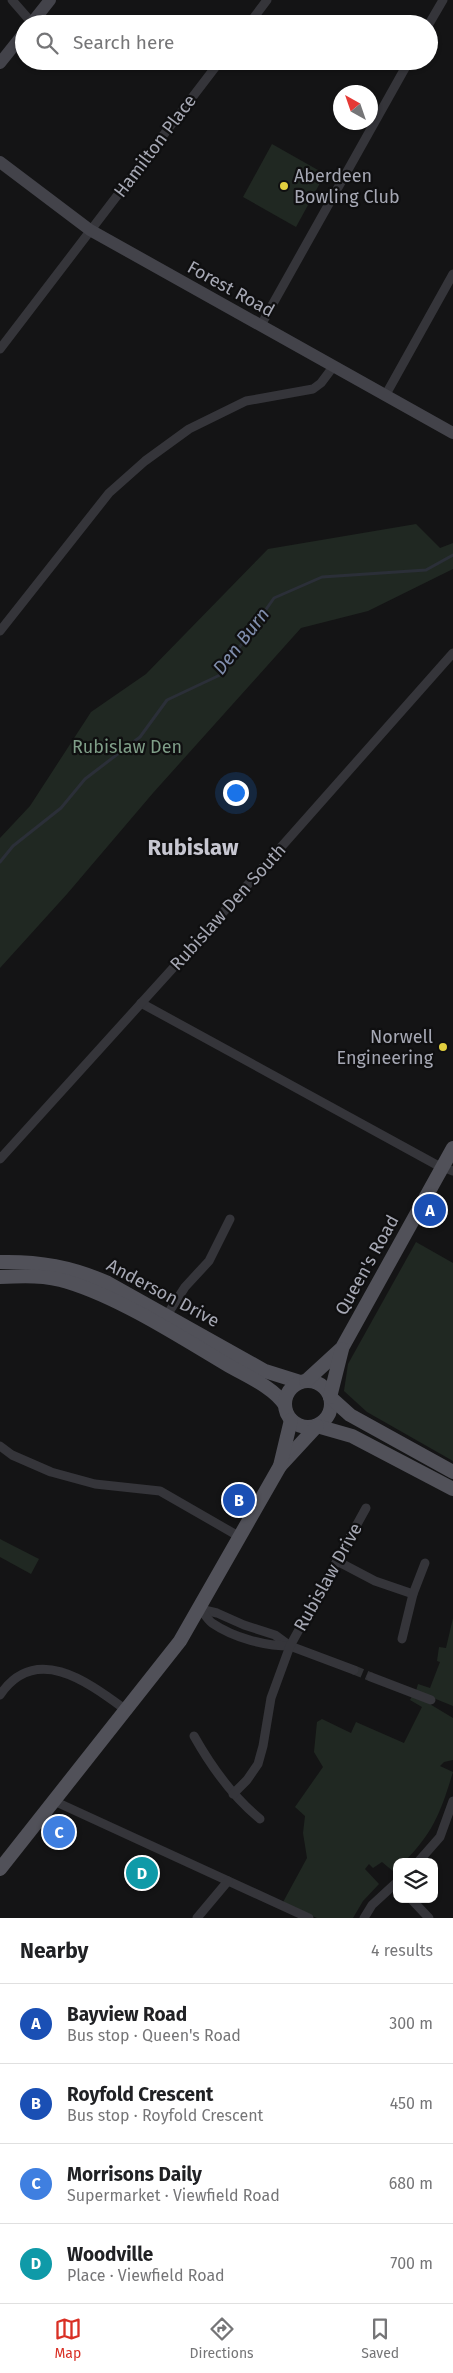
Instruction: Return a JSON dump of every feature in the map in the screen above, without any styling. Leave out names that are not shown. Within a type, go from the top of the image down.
[{"type":"main road","name":"Queen's Road","points":[[330,1397],[342,1348],[448,1169],[453,1148]]},
{"type":"main road","name":"Anderson Drive","points":[[0,1262],[39,1263],[69,1268],[108,1283],[265,1371],[303,1382]]},
{"type":"main road","name":"Anderson Drive","points":[[0,1277],[55,1278],[102,1294],[274,1392],[285,1405]]},
{"type":"main road","name":"Queen's Road","points":[[303,1382],[342,1348]]},
{"type":"main road","points":[[280,1466],[291,1420],[285,1405],[289,1391],[303,1382],[318,1383],[350,1415],[453,1472]]},
{"type":"main road","points":[[0,1869],[166,1660],[200,1609],[280,1466],[323,1422],[330,1411],[330,1397]]},
{"type":"main road","points":[[291,1420],[303,1427],[317,1426],[352,1436],[453,1489]]},
{"type":"street","points":[[12,0],[25,15]]},
{"type":"street","points":[[38,15],[50,0]]},
{"type":"street","points":[[256,15],[267,0]]},
{"type":"street","points":[[434,15],[443,0]]},
{"type":"street","points":[[0,63],[15,44]]},
{"type":"street","name":"Hamilton Place","points":[[0,349],[213,70]]},
{"type":"street","points":[[261,325],[404,70]]},
{"type":"street","name":"Forest Road","points":[[0,162],[90,230],[385,396],[453,432]]},
{"type":"street","points":[[385,396],[453,274]]},
{"type":"street","points":[[0,631],[109,493],[145,461],[189,429],[246,401],[313,389],[321,384],[333,367]]},
{"type":"street","name":"Rubislaw Den South","points":[[0,1159],[453,653]]},
{"type":"street","points":[[140,1003],[448,1169]]},
{"type":"street","points":[[167,1315],[185,1287],[208,1261],[230,1219]]},
{"type":"street","points":[[0,1446],[20,1458],[69,1477],[95,1484],[160,1491],[240,1536]]},
{"type":"street","name":"Rubislaw Drive","points":[[233,1794],[247,1780],[258,1764],[273,1692],[290,1646],[366,1508]]},
{"type":"street","points":[[337,1561],[375,1581],[413,1594]]},
{"type":"street","points":[[402,1638],[413,1594],[425,1563]]},
{"type":"street","points":[[200,1609],[211,1623],[235,1634],[271,1646],[290,1646],[354,1670]]},
{"type":"street","points":[[0,1695],[7,1685],[21,1674],[40,1669],[59,1670],[77,1678],[126,1710]]},
{"type":"street","points":[[371,1677],[431,1700]]},
{"type":"street","points":[[194,1736],[218,1775],[233,1794],[260,1819]]},
{"type":"street","points":[[422,1858],[440,1837],[451,1816],[453,1800]]},
{"type":"street","points":[[54,1801],[309,1918]]},
{"type":"street","points":[[197,1918],[228,1881]]},
{"type":"street","points":[[364,1918],[372,1905],[393,1886]]},
{"type":"street","points":[[415,1903],[429,1918]]},
{"type":"green space","name":"Aberdeen Bowling Club","points":[[272,144],[325,174],[296,227],[243,197]]},
{"type":"green space","name":"Rubislaw Den","points":[[416,524],[440,548],[453,543],[453,569],[368,611],[301,628],[0,968],[0,838],[30,806],[91,712],[146,674],[268,549]]},
{"type":"green space","points":[[416,1242],[453,1263],[453,1461],[367,1412],[344,1391],[348,1364]]},
{"type":"green space","points":[[0,1539],[39,1559],[31,1574],[0,1557]]},
{"type":"green space","points":[[453,1618],[453,1706],[416,1691],[418,1684],[430,1688],[440,1662],[437,1661],[439,1647],[446,1648]]},
{"type":"green space","points":[[413,1694],[453,1718],[453,1760],[444,1762],[440,1766],[453,1772],[440,1810],[430,1831],[408,1858],[393,1858],[393,1871],[382,1862],[373,1868],[369,1864],[365,1869],[379,1884],[363,1901],[353,1918],[317,1918],[282,1904],[307,1858],[303,1833],[305,1816],[295,1807],[323,1767],[314,1752],[317,1722],[322,1719],[351,1733],[356,1722],[404,1743],[422,1707],[410,1700]]},
{"type":"waterway","name":"Den Burn","points":[[0,862],[13,846],[61,808],[85,779],[140,737],[167,700],[220,675],[274,598],[322,577],[426,570],[453,555]]},
{"type":"tunnel","points":[[354,1670],[371,1677]]},
{"type":"place","name":"Aberdeen Bowling Club","points":[[284,186]]},
{"type":"place","name":"Norwell Engineering","points":[[443,1047]]},
{"type":"place","name":"Bayview Road","points":[[430,1210]]},
{"type":"place","name":"Royfold Crescent","points":[[239,1500]]},
{"type":"place","name":"Morrisons Daily","points":[[59,1832]]},
{"type":"place","name":"Woodville","points":[[142,1873]]},
{"type":"district","name":"Rubislaw","points":[[193,847]]}]
